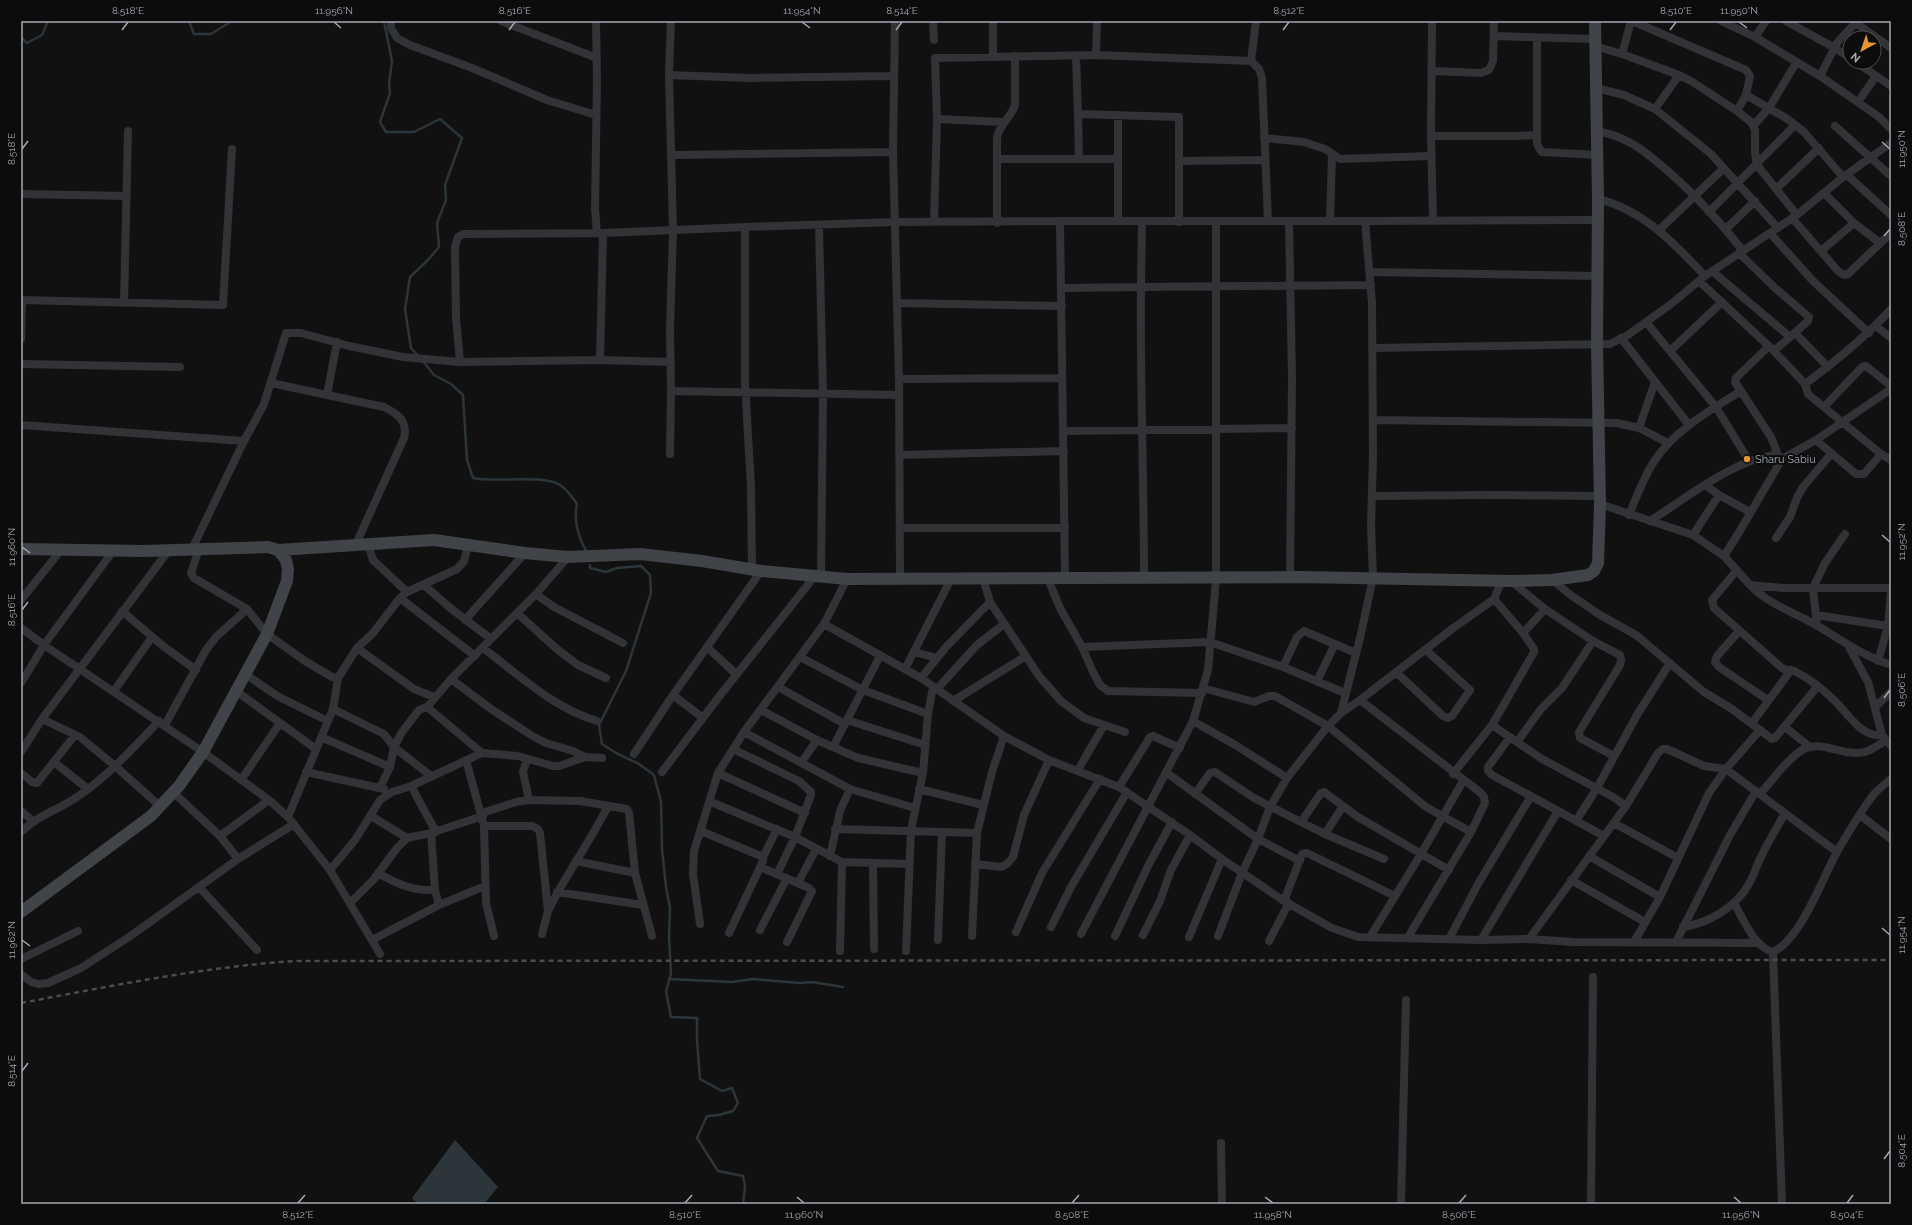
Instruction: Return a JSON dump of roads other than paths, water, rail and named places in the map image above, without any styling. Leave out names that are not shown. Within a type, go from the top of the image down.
[{"type":"street","points":[[391,21],[391,28],[397,38],[410,45],[472,68],[547,100],[596,115]]},
{"type":"street","points":[[501,21],[597,58]]},
{"type":"street","points":[[596,21],[595,209],[600,233],[600,360]]},
{"type":"street","points":[[670,454],[670,330],[673,230],[669,75],[671,21]]},
{"type":"street","points":[[895,21],[893,76],[899,379],[900,579]]},
{"type":"street","points":[[933,21],[934,40]]},
{"type":"street","points":[[993,21],[993,57]]},
{"type":"street","points":[[1096,55],[1097,21]]},
{"type":"street","points":[[1251,61],[1256,21]]},
{"type":"street","points":[[1432,21],[1431,156],[1433,220]]},
{"type":"street","points":[[1432,71],[1481,73],[1489,70],[1494,60],[1494,21]]},
{"type":"street","points":[[21,549],[169,550],[268,547],[278,550],[434,540],[468,546],[568,557],[640,554],[702,561],[757,571],[847,579],[1373,578],[1552,580],[1588,575],[1594,571],[1598,563],[1600,500],[1597,345],[1599,276],[1595,21]]},
{"type":"street","points":[[1622,54],[1632,21],[1746,70],[1750,76],[1746,95],[1737,110]]},
{"type":"street","points":[[1721,21],[1755,37],[1796,63],[1820,76],[1858,102],[1891,129]]},
{"type":"street","points":[[1755,37],[1766,21]]},
{"type":"street","points":[[1786,21],[1842,53]]},
{"type":"street","points":[[1820,76],[1834,48],[1855,21],[1891,48]]},
{"type":"street","points":[[1494,36],[1595,42],[1622,54],[1679,75],[1737,110],[1754,126],[1757,165],[1821,251],[1838,271],[1844,275],[1848,274],[1891,232]]},
{"type":"street","points":[[1537,38],[1537,135],[1539,148],[1542,152],[1597,155]]},
{"type":"street","points":[[934,222],[937,119],[935,58],[1096,55],[1251,61],[1259,68],[1262,78],[1268,221]]},
{"type":"street","points":[[997,222],[998,130],[1015,105],[1015,56]]},
{"type":"street","points":[[1076,56],[1079,159]]},
{"type":"street","points":[[1754,126],[1769,108],[1796,63]]},
{"type":"street","points":[[1867,70],[1891,86]]},
{"type":"street","points":[[669,75],[750,78],[893,76]]},
{"type":"street","points":[[1655,109],[1679,75]]},
{"type":"street","points":[[1858,102],[1876,76]]},
{"type":"street","points":[[1596,88],[1624,95],[1655,109],[1711,154],[1739,183],[1778,228]]},
{"type":"street","points":[[1746,95],[1796,125],[1845,176],[1891,215]]},
{"type":"street","points":[[1078,114],[1179,117],[1179,222]]},
{"type":"street","points":[[1118,115],[1118,220]]},
{"type":"street","points":[[937,119],[1003,122]]},
{"type":"street","points":[[1709,212],[1796,125]]},
{"type":"street","points":[[1835,126],[1891,176]]},
{"type":"street","points":[[124,303],[128,131]]},
{"type":"street","points":[[1597,131],[1611,134],[1641,149],[1709,212],[1726,229],[1741,252],[1775,288],[1809,317],[1808,321],[1792,335],[1771,348],[1736,378],[1735,382],[1771,437],[1780,457]]},
{"type":"street","points":[[1431,136],[1537,135]]},
{"type":"street","points":[[1264,138],[1304,142],[1325,149],[1340,159],[1431,156]]},
{"type":"street","points":[[1372,348],[1610,344],[1646,322],[1712,271],[1778,228],[1845,176],[1891,143]]},
{"type":"street","points":[[1776,189],[1819,148]]},
{"type":"street","points":[[21,339],[22,300],[223,305],[232,149]]},
{"type":"street","points":[[672,155],[894,152]]},
{"type":"street","points":[[1330,220],[1332,154]]},
{"type":"street","points":[[997,159],[1118,159]]},
{"type":"street","points":[[1179,160],[1265,160]]},
{"type":"street","points":[[1659,230],[1724,168]]},
{"type":"street","points":[[1824,193],[1854,223],[1880,243]]},
{"type":"street","points":[[21,194],[127,196]]},
{"type":"street","points":[[1598,199],[1616,204],[1635,213],[1659,230],[1722,302],[1771,348],[1805,384],[1808,394],[1881,454],[1891,460]]},
{"type":"street","points":[[1726,229],[1755,201]]},
{"type":"street","points":[[460,362],[456,318],[455,247],[458,237],[463,234],[600,233],[895,222],[1118,220],[1179,222],[1330,220],[1598,220]]},
{"type":"street","points":[[1060,221],[1065,578]]},
{"type":"street","points":[[1142,221],[1140,366],[1143,429],[1144,579]]},
{"type":"street","points":[[1289,221],[1292,428],[1290,578]]},
{"type":"street","points":[[1341,713],[1373,578],[1371,272],[1365,221]]},
{"type":"street","points":[[1081,934],[1167,774],[1193,721],[1208,670],[1216,579],[1216,222]]},
{"type":"street","points":[[1821,251],[1854,223]]},
{"type":"street","points":[[662,772],[736,674],[818,577],[823,394],[819,226]]},
{"type":"street","points":[[634,754],[757,571],[745,394],[745,228]]},
{"type":"street","points":[[1770,233],[1813,281],[1869,333]]},
{"type":"street","points":[[1712,271],[1792,335],[1828,367]]},
{"type":"street","points":[[1371,272],[1599,276]]},
{"type":"street","points":[[1062,288],[1371,285]]},
{"type":"street","points":[[1670,351],[1722,302]]},
{"type":"street","points":[[897,303],[1062,306]]},
{"type":"street","points":[[1805,384],[1869,333],[1891,309]]},
{"type":"street","points":[[1646,322],[1716,407],[1749,461]]},
{"type":"street","points":[[1876,326],[1891,338]]},
{"type":"street","points":[[338,678],[332,677],[305,661],[267,634],[247,609],[191,576],[196,549],[244,441],[264,404],[286,332],[301,333],[403,357],[460,362],[600,360],[671,362]]},
{"type":"street","points":[[1621,338],[1689,425]]},
{"type":"street","points":[[327,395],[337,342]]},
{"type":"street","points":[[21,364],[180,368]]},
{"type":"street","points":[[1824,407],[1862,367],[1866,366],[1891,386]]},
{"type":"street","points":[[899,379],[1062,378]]},
{"type":"street","points":[[1639,428],[1655,382]]},
{"type":"street","points":[[271,383],[384,407],[396,413],[404,423],[406,430],[404,438],[362,544]]},
{"type":"street","points":[[1650,521],[1705,485],[1749,461],[1766,456],[1780,457],[1816,440],[1891,389]]},
{"type":"street","points":[[671,391],[745,394],[899,395]]},
{"type":"street","points":[[1629,515],[1641,484],[1655,460],[1668,443],[1689,425],[1740,391]]},
{"type":"street","points":[[1373,420],[1617,423],[1639,428],[1668,443]]},
{"type":"street","points":[[21,425],[244,441]]},
{"type":"street","points":[[1063,431],[1292,428]]},
{"type":"street","points":[[1816,440],[1856,474],[1860,475],[1864,474],[1881,454]]},
{"type":"street","points":[[899,455],[1064,450]]},
{"type":"street","points":[[1776,538],[1790,517],[1803,487],[1831,454]]},
{"type":"street","points":[[1724,556],[1780,457]]},
{"type":"street","points":[[1705,485],[1719,495],[1750,512]]},
{"type":"street","points":[[1372,496],[1484,494],[1600,500],[1629,515],[1693,535],[1724,556],[1762,597],[1817,626],[1848,646],[1878,661],[1891,665]]},
{"type":"street","points":[[1693,535],[1719,495]]},
{"type":"street","points":[[900,528],[1065,528]]},
{"type":"street","points":[[1817,626],[1814,588],[1825,563],[1845,534]]},
{"type":"street","points":[[362,544],[373,560],[407,592]]},
{"type":"street","points":[[288,817],[333,709],[338,678],[357,648],[373,633],[400,598],[407,592],[457,569],[464,561],[468,546]]},
{"type":"street","points":[[21,600],[62,550]]},
{"type":"street","points":[[21,682],[44,645],[113,550]]},
{"type":"street","points":[[21,752],[42,719],[169,550]]},
{"type":"street","points":[[21,912],[151,816],[174,793],[203,752],[267,634],[287,581],[286,560],[278,550]]},
{"type":"street","points":[[465,620],[525,553]]},
{"type":"street","points":[[380,788],[390,767],[394,747],[402,732],[419,710],[426,707],[451,679],[536,594],[568,557]]},
{"type":"street","points":[[1737,570],[1712,600],[1711,604],[1739,631],[1782,668],[1795,671],[1835,701],[1859,726],[1886,741]]},
{"type":"street","points":[[984,578],[990,602],[1039,676],[1060,701],[1084,718],[1125,732]]},
{"type":"street","points":[[1048,578],[1060,608],[1082,646],[1093,672],[1104,689],[1116,691],[1203,690],[1254,702],[1269,696],[1275,696],[1328,726],[1426,808],[1442,818],[1471,832]]},
{"type":"street","points":[[700,924],[693,874],[694,851],[711,802],[718,773],[744,732],[824,624],[847,579]]},
{"type":"street","points":[[905,669],[951,579]]},
{"type":"street","points":[[1218,936],[1242,873],[1258,839],[1270,807],[1287,778],[1328,726],[1341,713],[1397,673],[1494,599],[1507,580]]},
{"type":"street","points":[[1507,580],[1593,642],[1615,651],[1620,655],[1621,660],[1579,732],[1580,738],[1614,756]]},
{"type":"street","points":[[1552,580],[1600,615],[1628,629],[1704,692],[1774,739],[1817,687]]},
{"type":"street","points":[[424,585],[465,620],[491,639]]},
{"type":"street","points":[[1750,585],[1761,587],[1891,588]]},
{"type":"street","points":[[1878,661],[1888,626],[1891,592]]},
{"type":"street","points":[[536,594],[554,607],[624,643]]},
{"type":"street","points":[[400,598],[475,656]]},
{"type":"street","points":[[1454,774],[1492,725],[1534,652],[1523,633],[1494,599]]},
{"type":"street","points":[[921,678],[976,614],[990,602]]},
{"type":"street","points":[[21,832],[46,812],[71,802],[88,789],[162,723],[196,670],[206,650],[216,637],[247,609]]},
{"type":"street","points":[[1523,633],[1546,609]]},
{"type":"street","points":[[122,611],[152,637],[196,670]]},
{"type":"street","points":[[517,613],[558,650],[578,665],[606,678]]},
{"type":"street","points":[[1816,615],[1888,626]]},
{"type":"street","points":[[824,624],[921,678],[1004,736],[1049,760],[1119,787],[1190,834],[1222,859],[1286,902],[1332,928],[1358,937],[1408,937],[1481,940],[1529,939],[1572,942],[1759,943]]},
{"type":"street","points":[[906,951],[911,830],[923,773],[928,714],[935,688],[977,645],[1004,624]]},
{"type":"street","points":[[21,628],[203,752],[268,800],[288,817],[330,870],[380,954]]},
{"type":"street","points":[[1283,667],[1300,633],[1304,631],[1356,653]]},
{"type":"street","points":[[1739,631],[1717,656],[1715,662],[1719,667],[1768,700]]},
{"type":"street","points":[[114,691],[152,637]]},
{"type":"street","points":[[1082,646],[1210,642],[1283,667],[1345,693]]},
{"type":"street","points":[[1517,742],[1542,709],[1562,688],[1593,642]]},
{"type":"street","points":[[1317,681],[1335,644]]},
{"type":"street","points":[[1848,646],[1868,682],[1886,741]]},
{"type":"street","points":[[707,647],[736,674]]},
{"type":"street","points":[[357,648],[414,689],[434,698]]},
{"type":"street","points":[[482,648],[551,700],[578,715],[597,721]]},
{"type":"street","points":[[1397,673],[1443,716],[1448,718],[1452,716],[1470,690],[1426,650]]},
{"type":"street","points":[[914,652],[937,658]]},
{"type":"street","points":[[833,747],[880,656]]},
{"type":"street","points":[[953,701],[1026,656]]},
{"type":"street","points":[[800,657],[863,690],[928,714]]},
{"type":"street","points":[[1576,821],[1597,788],[1637,715],[1670,663]]},
{"type":"street","points":[[1752,723],[1791,670]]},
{"type":"street","points":[[245,674],[279,697],[328,721]]},
{"type":"street","points":[[451,679],[491,709],[534,737],[546,743],[573,751],[585,757]]},
{"type":"street","points":[[778,687],[846,722],[925,745]]},
{"type":"street","points":[[236,691],[316,749]]},
{"type":"street","points":[[1875,707],[1891,692]]},
{"type":"street","points":[[673,695],[703,718]]},
{"type":"street","points":[[1360,700],[1484,797],[1485,803],[1471,832],[1408,937]]},
{"type":"street","points":[[426,707],[482,753]]},
{"type":"street","points":[[333,709],[384,734],[394,747],[430,776]]},
{"type":"street","points":[[761,710],[816,740],[858,758],[923,773]]},
{"type":"street","points":[[42,719],[75,734],[115,766],[161,807]]},
{"type":"street","points":[[1193,721],[1237,746],[1287,778]]},
{"type":"street","points":[[241,780],[280,723]]},
{"type":"street","points":[[1078,770],[1104,725]]},
{"type":"street","points":[[1492,725],[1542,759],[1597,788],[1626,806]]},
{"type":"street","points":[[1785,727],[1810,747]]},
{"type":"street","points":[[1634,942],[1660,897],[1701,807],[1726,769],[1760,730]]},
{"type":"street","points":[[744,732],[850,789],[915,808]]},
{"type":"street","points":[[21,773],[32,782],[37,783],[75,734]]},
{"type":"street","points":[[972,936],[977,833],[982,805],[1004,736]]},
{"type":"street","points":[[1119,787],[1150,737],[1153,736],[1180,748]]},
{"type":"street","points":[[321,737],[390,767]]},
{"type":"street","points":[[1510,737],[1488,767],[1488,771],[1492,775],[1604,836]]},
{"type":"street","points":[[801,763],[816,740]]},
{"type":"street","points":[[1676,942],[1758,792],[1793,757],[1810,747],[1855,753],[1865,752],[1886,741]]},
{"type":"street","points":[[733,749],[799,781],[807,787],[811,795],[795,837],[777,874]]},
{"type":"street","points":[[1529,939],[1626,806],[1658,753],[1663,749],[1668,749],[1704,766],[1726,769],[1837,852]]},
{"type":"street","points":[[330,870],[355,840],[380,800],[392,792],[411,786],[482,753],[518,756],[553,766],[559,766],[585,757],[602,758]]},
{"type":"street","points":[[527,759],[523,772],[529,800]]},
{"type":"street","points":[[466,760],[484,826],[484,886],[486,903],[494,936]]},
{"type":"street","points":[[975,864],[1002,867],[1013,857],[1024,815],[1049,760]]},
{"type":"street","points":[[54,762],[88,789]]},
{"type":"street","points":[[306,772],[392,792]]},
{"type":"street","points":[[1195,794],[1210,773],[1215,772],[1235,787],[1270,807],[1325,834],[1384,859]]},
{"type":"street","points":[[718,773],[805,813]]},
{"type":"street","points":[[1167,774],[1258,839],[1300,861]]},
{"type":"street","points":[[1734,903],[1763,948],[1773,952],[1779,949],[1796,930],[1837,852],[1860,816],[1876,793],[1891,778]]},
{"type":"street","points":[[1016,932],[1042,872],[1100,779]]},
{"type":"street","points":[[1370,937],[1421,854],[1463,780]]},
{"type":"street","points":[[411,786],[434,832],[435,890],[439,905]]},
{"type":"street","points":[[830,856],[835,829],[850,789]]},
{"type":"street","points":[[919,789],[982,805]]},
{"type":"street","points":[[1051,927],[1071,887],[1127,792]]},
{"type":"street","points":[[1301,822],[1321,793],[1324,792],[1358,817],[1449,870]]},
{"type":"street","points":[[174,793],[220,836],[238,859]]},
{"type":"street","points":[[1449,939],[1478,884],[1531,796]]},
{"type":"street","points":[[220,836],[268,800]]},
{"type":"street","points":[[350,903],[378,873],[407,838],[434,832],[516,802],[529,800],[580,801],[623,807],[627,809],[629,813],[635,873],[652,936]]},
{"type":"street","points":[[711,802],[795,837],[842,862],[910,864]]},
{"type":"street","points":[[542,934],[548,911],[557,892],[594,834],[608,806]]},
{"type":"street","points":[[1325,834],[1342,806]]},
{"type":"street","points":[[21,811],[33,821]]},
{"type":"street","points":[[1481,940],[1558,811]]},
{"type":"street","points":[[1683,927],[1694,925],[1707,919],[1734,903],[1750,883],[1760,859],[1785,813]]},
{"type":"street","points":[[371,816],[407,838]]},
{"type":"street","points":[[1860,816],[1891,839]]},
{"type":"street","points":[[1115,936],[1149,864],[1172,822]]},
{"type":"street","points":[[1614,823],[1678,858]]},
{"type":"street","points":[[21,974],[31,982],[38,984],[48,983],[81,968],[129,937],[238,859],[294,824]]},
{"type":"street","points":[[484,826],[532,826],[538,828],[540,833],[548,911]]},
{"type":"street","points":[[729,933],[777,829]]},
{"type":"street","points":[[835,829],[977,833]]},
{"type":"street","points":[[701,831],[763,857]]},
{"type":"street","points":[[938,940],[942,832]]},
{"type":"street","points":[[1143,935],[1160,901],[1171,870],[1190,834]]},
{"type":"street","points":[[798,883],[816,849]]},
{"type":"street","points":[[1270,941],[1286,902],[1302,854],[1307,852],[1395,896]]},
{"type":"street","points":[[1589,856],[1660,897]]},
{"type":"street","points":[[1189,937],[1222,859]]},
{"type":"street","points":[[576,861],[635,873]]},
{"type":"street","points":[[840,951],[842,862]]},
{"type":"street","points":[[874,864],[874,949]]},
{"type":"street","points":[[760,867],[809,888],[812,891],[787,942]]},
{"type":"street","points":[[378,873],[391,881],[408,888],[419,891],[435,890]]},
{"type":"street","points":[[760,930],[787,878]]},
{"type":"street","points":[[1571,880],[1645,922]]},
{"type":"street","points":[[372,940],[439,905],[484,886]]},
{"type":"street","points":[[198,887],[257,950]]},
{"type":"street","points":[[557,892],[643,906]]},
{"type":"street","points":[[21,959],[78,931]]},
{"type":"street","points":[[1773,952],[1782,1204]]},
{"type":"street","points":[[1591,1204],[1593,977]]},
{"type":"street","points":[[1401,1204],[1406,1000]]},
{"type":"street","points":[[1221,1143],[1222,1204]]},
{"type":"waterway","points":[[21,37],[27,43],[42,35],[48,21]]},
{"type":"waterway","points":[[189,21],[194,34],[211,34],[232,21]]},
{"type":"waterway","points":[[384,21],[392,61],[389,83],[390,93],[380,122],[386,132],[414,132],[440,119],[462,138],[445,185],[446,200],[437,223],[439,247],[410,277],[405,309],[411,348],[419,357]]},
{"type":"waterway","points":[[422,360],[434,375],[451,384],[463,395],[467,460],[473,478],[494,480],[531,479],[552,482],[560,485],[568,491],[577,504],[577,528],[586,551]]},
{"type":"waterway","points":[[590,565],[590,568],[606,572],[617,568],[641,566],[650,575],[651,593],[626,671],[599,725],[602,744],[616,753],[639,764],[654,775],[661,802],[662,849],[670,908],[669,937],[671,974],[666,991],[671,1017],[697,1018],[700,1079],[722,1091],[732,1088],[738,1103],[733,1111],[719,1115],[707,1116],[697,1138],[718,1171],[743,1176],[745,1186],[743,1204]]},
{"type":"waterway","points":[[669,979],[732,982],[753,979],[799,983],[812,982],[843,987]]},
{"type":"railway","points":[[21,1003],[191,972],[295,961],[1891,960]]},
{"type":"place","name":"Sharu Sabiu","points":[[1747,459]]}]
